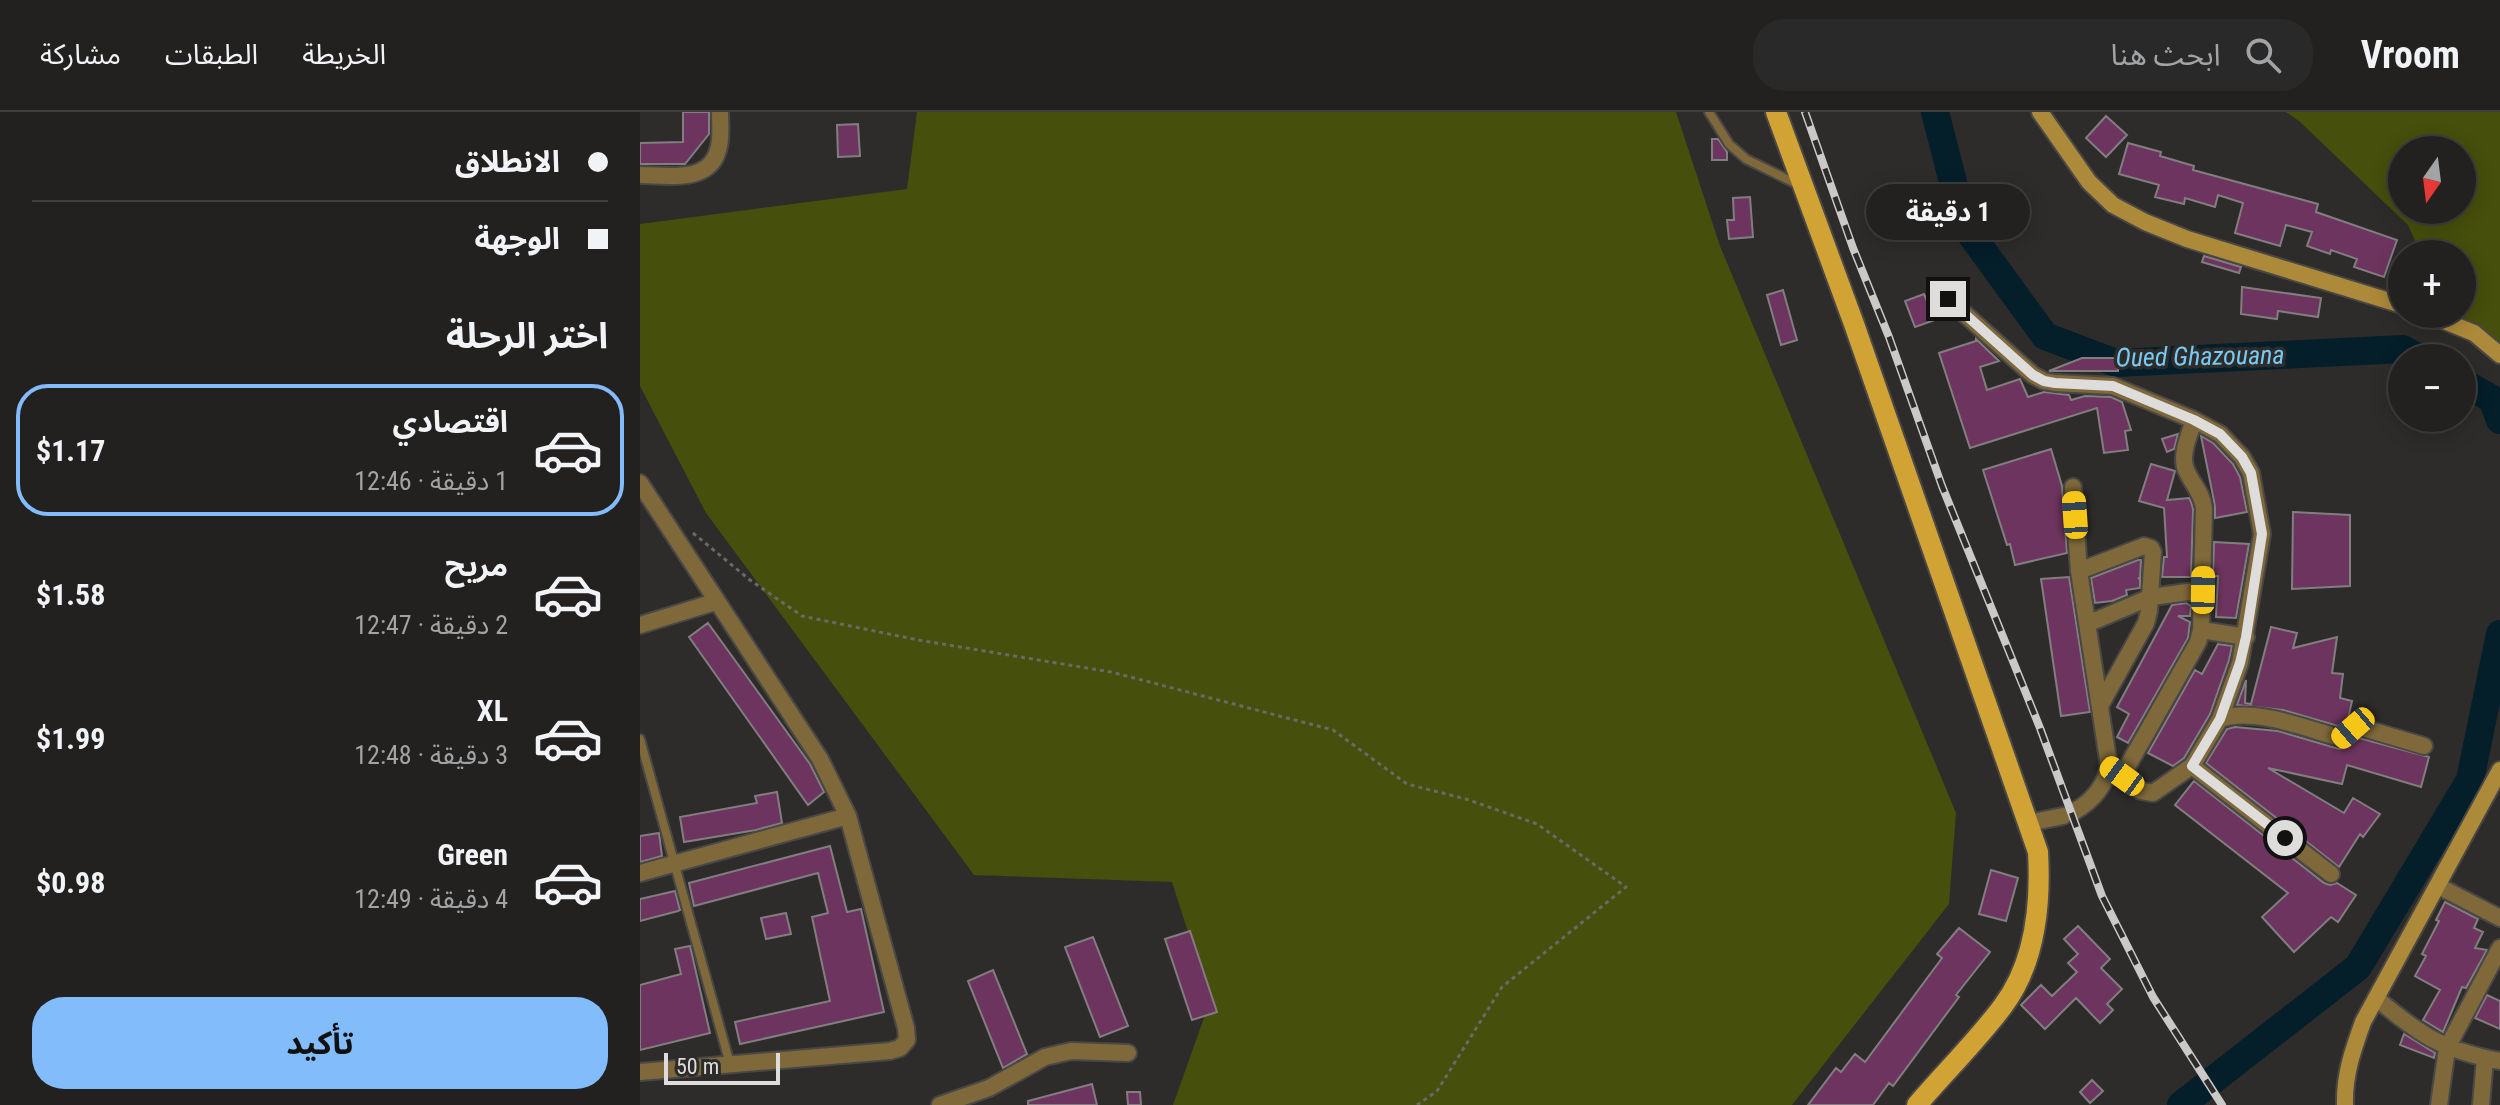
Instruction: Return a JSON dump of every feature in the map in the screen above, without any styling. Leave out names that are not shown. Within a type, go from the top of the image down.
[{"type":"main road","points":[[1776,112],[1854,324],[2038,852],[2040,890],[2034,931],[2023,969],[2004,1005],[1917,1105]]},
{"type":"main road","points":[[2040,112],[2089,182],[2113,205],[2187,239],[2388,301]]},
{"type":"main road","points":[[2462,328],[2474,333],[2500,355]]},
{"type":"main road","points":[[2345,1105],[2350,1057],[2363,1022],[2500,770]]},
{"type":"street","points":[[640,175],[691,175],[709,166],[719,149],[720,112]]},
{"type":"street","points":[[1948,299],[2033,375],[2044,381],[2113,386],[2194,420],[2220,434],[2242,457],[2251,473],[2262,534],[2240,663],[2220,719],[2192,766],[2153,793],[2141,791],[2113,773],[2079,571],[2073,487]]},
{"type":"street","points":[[2029,823],[2069,813],[2088,803],[2113,773],[2194,653],[2201,630],[2204,508],[2202,496],[2186,471],[2184,462],[2194,420]]},
{"type":"street","points":[[640,483],[820,759],[848,816],[889,960],[907,1040],[900,1048],[890,1051],[640,1072]]},
{"type":"street","points":[[2079,571],[2144,546],[2153,552],[2151,597],[2146,623],[2101,704]]},
{"type":"street","points":[[2087,624],[2151,597],[2203,590]]},
{"type":"street","points":[[640,625],[715,602]]},
{"type":"street","points":[[2201,630],[2246,637]]},
{"type":"street","points":[[2220,719],[2234,714],[2247,716],[2285,722],[2341,738],[2353,728],[2360,727],[2424,746]]},
{"type":"street","points":[[2192,766],[2331,874]]},
{"type":"street","points":[[640,873],[848,816]]},
{"type":"street","points":[[2438,886],[2500,918]]},
{"type":"street","points":[[2439,1105],[2447,1048],[2500,948]]},
{"type":"street","points":[[2376,998],[2408,1025],[2447,1048],[2492,1060],[2481,1105]]},
{"type":"street","points":[[940,1105],[989,1088],[1045,1057],[1071,1051],[1128,1053]]},
{"type":"lane","points":[[1709,112],[1729,144],[1746,159],[1803,187]]},
{"type":"lane","points":[[640,739],[730,1064]]},
{"type":"path","points":[[693,533],[750,580],[802,616],[918,640],[1111,672],[1333,730],[1407,784],[1466,799],[1537,824],[1626,887],[1502,987],[1437,1091],[1417,1105]]},
{"type":"green space","points":[[917,112],[1676,112],[1720,246],[1956,813],[1949,904],[1792,1105],[1173,1105],[1210,1001],[1172,882],[974,875],[706,513],[640,386],[640,224],[907,189]]},
{"type":"green space","points":[[2286,112],[2500,112],[2500,353],[2471,328],[2476,328],[2476,240],[2415,240],[2407,224],[2476,224],[2476,136],[2388,136],[2388,206]]},
{"type":"building","points":[[683,112],[709,112],[709,134],[685,164],[640,164],[640,143],[683,142]]},
{"type":"building","points":[[2106,116],[2127,135],[2106,157],[2086,138]]},
{"type":"building","points":[[858,124],[860,156],[838,157],[837,125]]},
{"type":"building","points":[[1712,139],[1718,139],[1727,152],[1727,160],[1712,160]]},
{"type":"building","points":[[2128,143],[2161,152],[2160,156],[2194,166],[2193,170],[2318,204],[2316,212],[2397,240],[2388,240],[2388,266],[2384,277],[2354,267],[2357,259],[2307,246],[2312,232],[2286,225],[2280,246],[2235,233],[2243,203],[2218,195],[2215,207],[2185,198],[2184,204],[2155,197],[2159,185],[2119,174]]},
{"type":"building","points":[[1750,197],[1753,237],[1729,239],[1727,220],[1734,220],[1733,198]]},
{"type":"building","points":[[2204,256],[2241,267],[2239,273],[2202,262]]},
{"type":"building","points":[[2242,287],[2321,298],[2318,317],[2278,311],[2277,319],[2241,314]]},
{"type":"building","points":[[1783,290],[1797,340],[1781,345],[1767,295]]},
{"type":"building","points":[[1924,294],[1935,320],[1915,327],[1905,301]]},
{"type":"building","points":[[1976,339],[1999,361],[1980,367],[1987,390],[2020,379],[2028,397],[2044,392],[2069,395],[2071,400],[2085,396],[2111,397],[2122,402],[2131,430],[2125,431],[2128,450],[2104,453],[2097,408],[1970,448],[1939,353]]},
{"type":"building","points":[[2082,358],[2118,358],[2118,371],[2049,371]]},
{"type":"building","points":[[2178,434],[2174,449],[2167,452],[2162,439]]},
{"type":"building","points":[[2201,436],[2213,443],[2233,464],[2240,477],[2247,512],[2215,518]]},
{"type":"building","points":[[2051,449],[2062,486],[2067,553],[2015,565],[1983,470]]},
{"type":"building","points":[[2151,464],[2175,471],[2167,500],[2189,498],[2191,502],[2191,577],[2162,577],[2164,557],[2167,557],[2164,508],[2139,501]]},
{"type":"building","points":[[2293,512],[2350,515],[2350,586],[2292,589]]},
{"type":"building","points":[[2214,542],[2249,544],[2236,618],[2216,617],[2218,576],[2213,576]]},
{"type":"building","points":[[2141,560],[2140,588],[2126,590],[2127,595],[2112,601],[2095,603],[2091,578]]},
{"type":"building","points":[[2069,577],[2090,712],[2061,716],[2041,579]]},
{"type":"building","points":[[2186,603],[2191,606],[2190,616],[2178,616],[2190,622],[2188,638],[2128,743],[2117,737],[2129,714],[2117,707],[2172,605]]},
{"type":"building","points":[[708,623],[810,764],[824,792],[808,805],[689,637]]},
{"type":"building","points":[[2271,627],[2297,633],[2293,648],[2337,637],[2332,673],[2343,674],[2340,698],[2352,701],[2348,719],[2338,726],[2283,710],[2237,705],[2246,680],[2245,703],[2251,704]]},
{"type":"building","points":[[2218,644],[2232,646],[2210,714],[2184,758],[2173,766],[2148,753],[2195,670],[2202,674]]},
{"type":"building","points":[[2227,729],[2278,731],[2339,749],[2359,738],[2429,757],[2421,787],[2347,765],[2342,784],[2268,768],[2344,813],[2353,798],[2380,814],[2363,837],[2360,834],[2339,867],[2206,763]]},
{"type":"building","points":[[2194,781],[2324,883],[2337,883],[2356,895],[2338,922],[2331,917],[2294,952],[2262,917],[2288,893],[2175,805]]},
{"type":"building","points":[[777,792],[782,823],[684,842],[680,817],[757,803],[755,796]]},
{"type":"building","points":[[659,833],[662,856],[640,862],[640,836]]},
{"type":"building","points":[[830,846],[847,912],[861,909],[884,1012],[740,1044],[735,1022],[830,1001],[812,917],[828,913],[818,873],[694,906],[689,883]]},
{"type":"building","points":[[1991,870],[2018,878],[2006,921],[1979,914]]},
{"type":"building","points":[[675,891],[680,910],[640,921],[640,899]]},
{"type":"building","points":[[2445,902],[2478,919],[2474,928],[2483,932],[2475,948],[2487,950],[2466,988],[2462,987],[2443,1032],[2423,1020],[2440,990],[2415,976],[2426,956],[2422,954]]},
{"type":"building","points":[[786,913],[791,934],[766,939],[761,918]]},
{"type":"building","points":[[2078,926],[2110,959],[2101,968],[2122,989],[2107,1004],[2113,1010],[2100,1023],[2076,998],[2045,1029],[2021,1005],[2041,985],[2052,996],[2077,972],[2068,963],[2078,954],[2064,939]]},
{"type":"building","points":[[1959,928],[1990,952],[1893,1086],[1889,1083],[1873,1105],[1808,1105],[1836,1068],[1841,1072],[1855,1054],[1865,1062],[1942,958],[1937,954]]},
{"type":"building","points":[[1190,931],[1217,1012],[1192,1020],[1165,939]]},
{"type":"building","points":[[1093,937],[1128,1026],[1100,1037],[1065,947]]},
{"type":"building","points":[[690,946],[710,1033],[640,1050],[640,985],[681,974],[675,949]]},
{"type":"building","points":[[993,970],[1027,1054],[1003,1068],[968,981]]},
{"type":"building","points":[[2487,995],[2500,1001],[2500,1029],[2475,1018]]},
{"type":"building","points":[[2404,1034],[2435,1053],[2434,1058],[2400,1045]]},
{"type":"building","points":[[2092,1080],[2103,1091],[2090,1103],[2080,1092]]},
{"type":"building","points":[[1092,1084],[1097,1105],[1028,1105],[1028,1101]]},
{"type":"building","points":[[1127,1092],[1140,1092],[1141,1105],[1128,1105]]},
{"type":"waterway","name":"Oued Ghazouana","points":[[1935,112],[1964,225],[2045,336],[2116,363],[2388,350]]},
{"type":"waterway","name":"Oued Ghazouana","points":[[2476,390],[2492,399],[2500,420]]},
{"type":"waterway","name":"Oued Ghazouana","points":[[2181,1105],[2358,967],[2470,780],[2500,634]]},
{"type":"railway","points":[[1805,112],[1942,486],[2040,728],[2102,896],[2153,997],[2222,1105]]},
{"type":"route","points":[[1948,299],[2033,375],[2044,381],[2113,386],[2220,434],[2242,457],[2251,473],[2262,534],[2246,637],[2220,719],[2192,766],[2285,838]]}]
